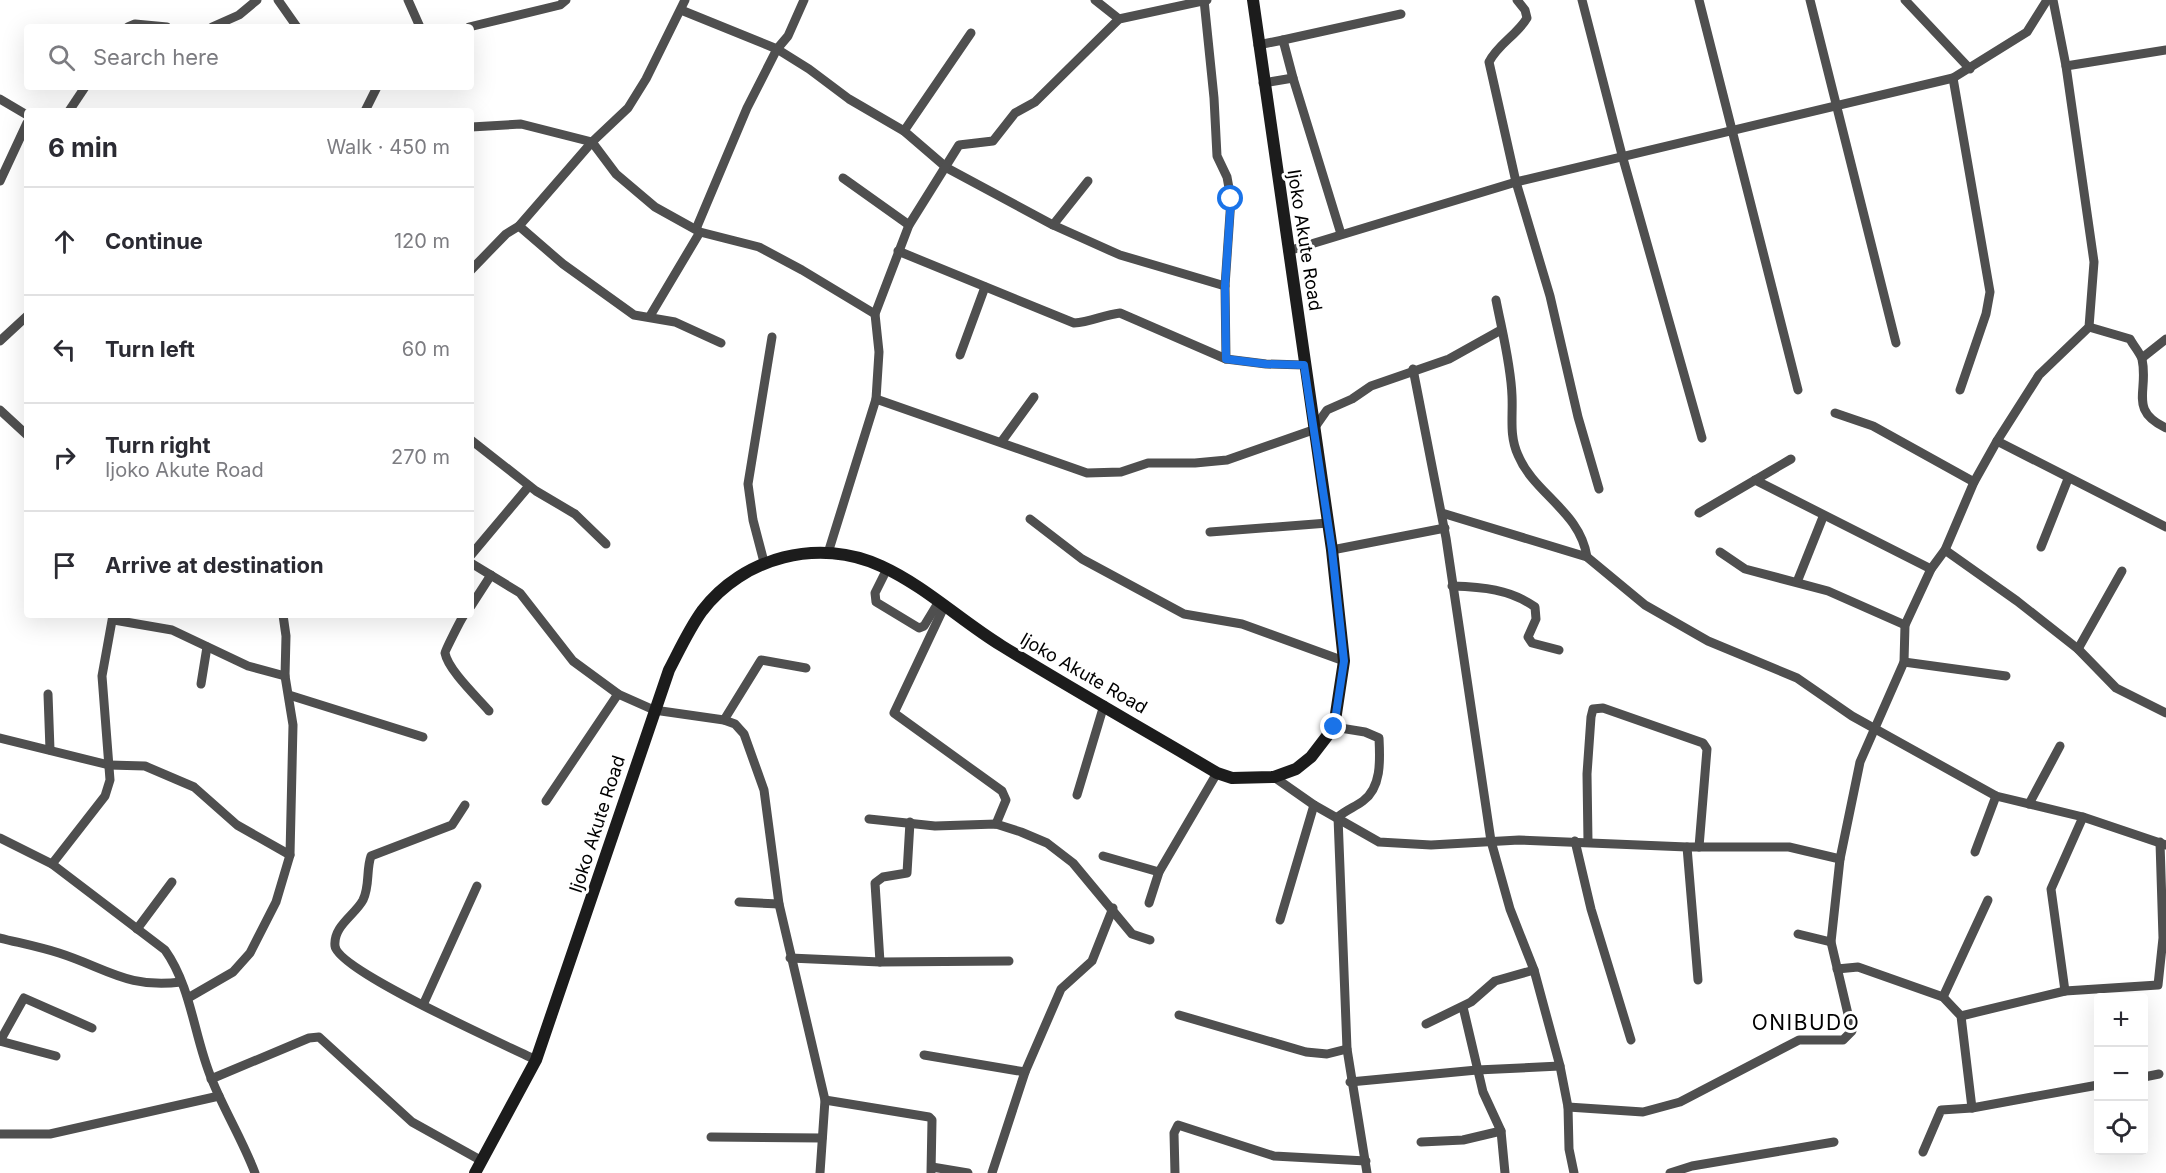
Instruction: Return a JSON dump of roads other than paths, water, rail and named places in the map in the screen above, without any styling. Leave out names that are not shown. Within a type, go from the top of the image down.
[{"type":"main road","name":"Ijoko Akute Road","points":[[475,1173],[536,1060],[669,670],[702,612],[728,584],[764,562],[808,554],[828,554],[857,558],[887,569],[1038,669],[1104,705],[1217,773],[1232,778],[1274,777],[1296,769],[1311,756],[1334,727],[1344,661],[1332,550],[1253,0]]},
{"type":"street","points":[[220,24],[239,15],[257,0]]},
{"type":"street","points":[[278,0],[295,24]]},
{"type":"street","points":[[408,0],[419,24]]},
{"type":"street","points":[[474,26],[560,5],[566,0]]},
{"type":"street","points":[[474,267],[506,234],[519,226],[592,142],[628,108],[646,79],[685,0]]},
{"type":"street","points":[[650,316],[698,231],[747,108],[777,50],[788,36],[804,0]]},
{"type":"street","points":[[1095,0],[1119,19]]},
{"type":"street","points":[[828,554],[876,399],[879,352],[875,314],[909,225],[947,168],[959,145],[993,141],[1016,113],[1035,102],[1119,19],[1205,0],[1217,156],[1227,177],[1231,199],[1225,286],[1226,359]]},
{"type":"street","points":[[1517,0],[1525,10],[1527,18],[1489,62],[1516,182],[1555,312],[1564,362],[1599,489]]},
{"type":"street","points":[[1582,0],[1622,155],[1702,438]]},
{"type":"street","points":[[1699,0],[1798,390]]},
{"type":"street","points":[[1810,0],[1896,343]]},
{"type":"street","points":[[1905,0],[1970,69]]},
{"type":"street","points":[[1288,251],[1516,182],[1953,78],[2026,32],[2047,0]]},
{"type":"street","points":[[1568,1107],[1643,1112],[1680,1102],[1798,1040],[1843,1040],[1852,1031],[1831,942],[1840,859],[1860,762],[1874,726],[1905,662],[1905,625],[1931,569],[1945,550],[1974,482],[1997,441],[2039,375],[2089,327],[2094,261],[2066,66],[2054,0]]},
{"type":"street","points":[[681,10],[777,50],[849,99],[904,131],[947,168],[1053,225],[1120,255],[1225,286]]},
{"type":"street","points":[[1258,45],[1401,14]]},
{"type":"street","points":[[904,131],[970,33]]},
{"type":"street","points":[[1283,40],[1341,234]]},
{"type":"street","points":[[2066,66],[2166,50]]},
{"type":"street","points":[[1263,82],[1293,78]]},
{"type":"street","points":[[1953,78],[1990,292],[1986,314],[1960,390]]},
{"type":"street","points":[[71,108],[83,90]]},
{"type":"street","points":[[366,108],[372,90]]},
{"type":"street","points":[[0,99],[24,113]]},
{"type":"street","points":[[474,126],[521,124],[592,142],[616,174],[655,207],[698,231],[759,247],[875,314]]},
{"type":"street","points":[[0,181],[24,129]]},
{"type":"street","points":[[843,178],[909,225]]},
{"type":"street","points":[[1053,225],[1088,181]]},
{"type":"street","points":[[519,226],[610,299],[634,315],[675,322],[721,343]]},
{"type":"street","points":[[898,251],[1074,323],[1090,322],[1106,315],[1120,313],[1226,359],[1266,364],[1304,365]]},
{"type":"street","points":[[960,355],[985,287]]},
{"type":"street","points":[[1496,300],[1512,395],[1511,431],[1514,447],[1524,467],[1574,524],[1584,539],[1587,557]]},
{"type":"street","points":[[0,341],[24,319]]},
{"type":"street","points":[[2089,327],[2130,339],[2142,358],[2142,408],[2150,420],[2166,428]]},
{"type":"street","points":[[876,399],[1002,441],[1087,473],[1121,472],[1148,463],[1196,463],[1227,460],[1313,430],[1328,410],[1352,399],[1371,386],[1413,369],[1449,359],[1502,330]]},
{"type":"street","points":[[764,562],[753,520],[748,484],[772,337]]},
{"type":"street","points":[[2142,358],[2166,339]]},
{"type":"street","points":[[1413,369],[1445,528],[1491,841],[1510,909],[1534,970],[1560,1066],[1568,1107],[1569,1149],[1574,1173]]},
{"type":"street","points":[[1002,441],[1034,397]]},
{"type":"street","points":[[0,410],[24,432]]},
{"type":"street","points":[[1835,413],[1873,426],[1974,482]]},
{"type":"street","points":[[1997,441],[2068,479],[2166,526]]},
{"type":"street","points":[[474,442],[529,486],[575,514],[606,544]]},
{"type":"street","points":[[1699,513],[1791,459]]},
{"type":"street","points":[[2041,547],[2068,479]]},
{"type":"street","points":[[1755,480],[1823,517],[1931,569]]},
{"type":"street","points":[[474,551],[529,486]]},
{"type":"street","points":[[1442,513],[1587,557],[1645,605],[1708,641],[1797,678],[1852,716],[1874,726],[1996,796],[2083,816],[2163,844],[2165,938],[2158,985],[2065,991],[1961,1016]]},
{"type":"street","points":[[1797,582],[1823,517]]},
{"type":"street","points":[[1030,519],[1082,559],[1184,614],[1242,624],[1344,661]]},
{"type":"street","points":[[1210,532],[1328,523]]},
{"type":"street","points":[[1332,550],[1445,528]]},
{"type":"street","points":[[1945,550],[2017,601],[2078,649],[2116,688],[2166,713]]},
{"type":"street","points":[[1720,552],[1745,569],[1828,591],[1905,625]]},
{"type":"street","points":[[474,565],[520,593],[573,661],[618,694],[654,710],[724,720],[735,724],[747,740],[764,790],[779,904],[825,1100],[820,1173]]},
{"type":"street","points":[[887,569],[875,593],[876,602],[919,628],[924,626],[941,605]]},
{"type":"street","points":[[2078,649],[2122,571]]},
{"type":"street","points":[[474,601],[491,575]]},
{"type":"street","points":[[1452,586],[1489,587],[1524,599],[1535,607],[1536,619],[1528,638],[1532,643],[1559,651]]},
{"type":"street","points":[[941,605],[894,713],[1002,791],[1006,800],[996,824]]},
{"type":"street","points":[[52,864],[105,796],[110,780],[102,676],[113,618],[172,630],[248,666],[285,676]]},
{"type":"street","points":[[188,998],[233,972],[249,953],[276,902],[290,855],[293,725],[285,676],[286,636],[283,618]]},
{"type":"street","points":[[463,618],[445,654],[459,676],[489,711]]},
{"type":"street","points":[[201,684],[207,647]]},
{"type":"street","points":[[724,720],[761,660],[806,668]]},
{"type":"street","points":[[1905,662],[2006,676]]},
{"type":"street","points":[[48,694],[50,750]]},
{"type":"street","points":[[546,801],[618,694]]},
{"type":"street","points":[[289,695],[423,738]]},
{"type":"street","points":[[1077,795],[1104,705]]},
{"type":"street","points":[[1588,842],[1587,774],[1591,717],[1593,709],[1603,708],[1703,743],[1707,749],[1699,847]]},
{"type":"street","points":[[1334,727],[1365,732],[1379,738],[1381,763],[1375,785],[1364,801],[1347,809],[1338,817]]},
{"type":"street","points":[[0,738],[109,765],[145,766],[194,787],[237,825],[290,855]]},
{"type":"street","points":[[2029,804],[2060,746]]},
{"type":"street","points":[[1149,903],[1159,872],[1217,773]]},
{"type":"street","points":[[1274,777],[1314,805],[1379,842],[1431,845],[1491,841],[1575,841],[1687,847],[1789,847],[1840,859]]},
{"type":"street","points":[[1975,852],[1996,796]]},
{"type":"street","points":[[465,805],[452,825],[371,855],[366,870],[363,900],[337,931],[335,945],[339,955],[370,976],[423,1005],[536,1060]]},
{"type":"street","points":[[1280,920],[1314,805]]},
{"type":"street","points":[[2065,991],[2051,889],[2083,816]]},
{"type":"street","points":[[1338,817],[1347,1049],[1350,1082],[1367,1173]]},
{"type":"street","points":[[869,819],[965,827],[996,824],[1047,843],[1073,862],[1132,934],[1150,940]]},
{"type":"street","points":[[880,962],[875,884],[883,877],[907,873],[910,822]]},
{"type":"street","points":[[0,838],[52,864],[165,950],[174,963],[188,998],[211,1079],[243,1143],[255,1173]]},
{"type":"street","points":[[1575,841],[1591,909],[1631,1040]]},
{"type":"street","points":[[1687,847],[1698,980]]},
{"type":"street","points":[[1103,856],[1159,872]]},
{"type":"street","points":[[137,929],[172,882]]},
{"type":"street","points":[[423,1005],[477,886]]},
{"type":"street","points":[[1942,997],[1988,900]]},
{"type":"street","points":[[739,902],[779,904]]},
{"type":"street","points":[[992,1173],[1025,1072],[1061,989],[1092,961],[1113,908]]},
{"type":"street","points":[[1798,934],[1831,942]]},
{"type":"street","points":[[0,938],[60,953],[130,982],[161,984],[181,982]]},
{"type":"street","points":[[790,958],[880,962],[1009,961]]},
{"type":"street","points":[[1837,969],[1858,967],[1942,997],[1961,1016],[1972,1108]]},
{"type":"street","points":[[1426,1024],[1463,1007],[1496,981],[1534,970]]},
{"type":"street","points":[[56,1056],[0,1041],[24,998],[92,1028]]},
{"type":"street","points":[[1463,1007],[1483,1092],[1501,1131],[1505,1173]]},
{"type":"street","points":[[1179,1015],[1306,1052],[1327,1054],[1347,1049]]},
{"type":"street","points":[[211,1079],[309,1038],[319,1037],[412,1122],[482,1161]]},
{"type":"street","points":[[924,1055],[1025,1072]]},
{"type":"street","points":[[1350,1082],[1477,1070],[1560,1066]]},
{"type":"street","points":[[2148,1076],[2159,1074]]},
{"type":"street","points":[[1923,1152],[1941,1110],[1972,1108],[2094,1086]]},
{"type":"street","points":[[0,1134],[50,1134],[219,1096]]},
{"type":"street","points":[[825,1100],[929,1117],[932,1120],[932,1170],[968,1173]]},
{"type":"street","points":[[1175,1173],[1174,1133],[1178,1125],[1274,1155],[1366,1161]]},
{"type":"street","points":[[1421,1142],[1463,1140],[1501,1131]]},
{"type":"street","points":[[711,1137],[822,1138]]},
{"type":"street","points":[[1670,1173],[1692,1166],[1834,1142]]},
{"type":"district","name":"ONIBUDO","points":[[1806,1022]]}]
